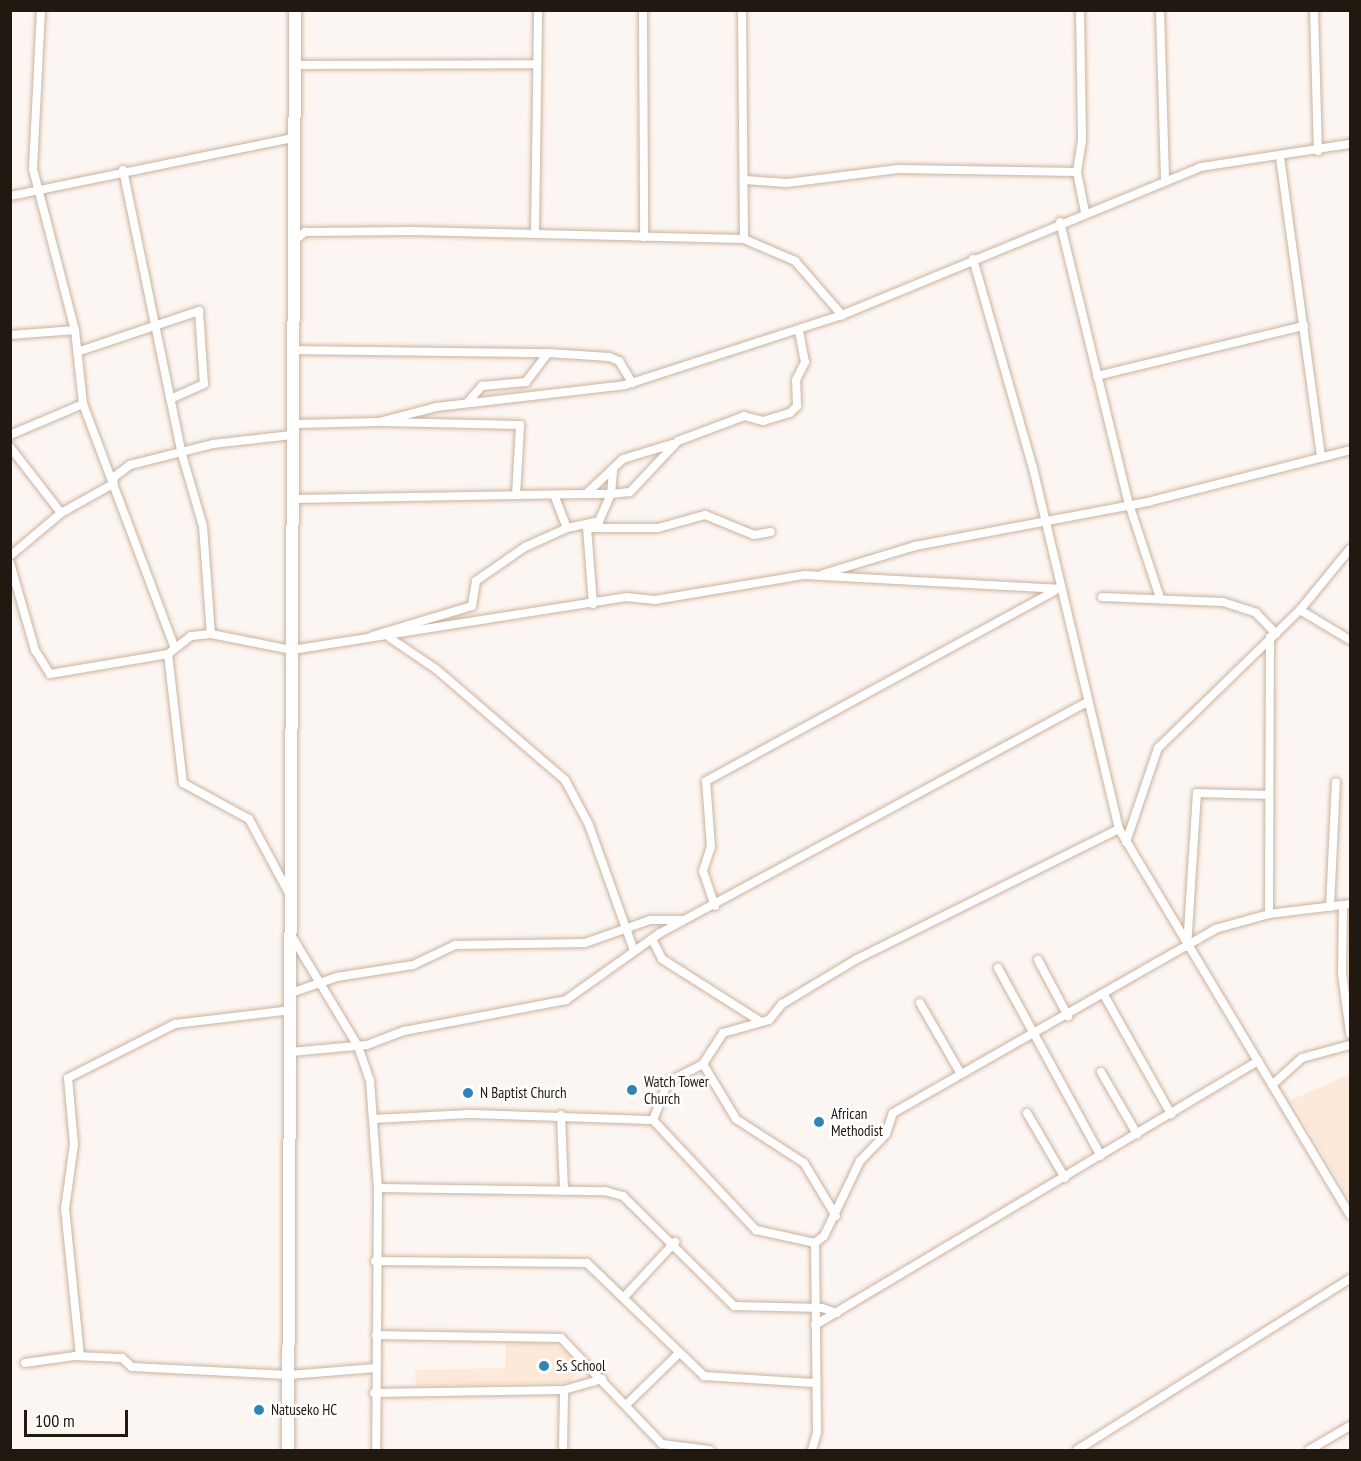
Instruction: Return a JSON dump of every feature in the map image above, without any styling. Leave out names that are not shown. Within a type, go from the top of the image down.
[{"type":"street","points":[[41,10],[33,147],[38,190],[75,330],[83,404],[174,646]]},
{"type":"street","points":[[288,1450],[291,650],[294,499],[291,435],[295,10]]},
{"type":"street","points":[[535,233],[538,10]]},
{"type":"street","points":[[643,10],[644,237]]},
{"type":"street","points":[[742,10],[744,239]]},
{"type":"street","points":[[1080,10],[1082,140],[1077,172],[1085,212]]},
{"type":"street","points":[[1160,10],[1165,180]]},
{"type":"street","points":[[1314,10],[1318,151]]},
{"type":"street","points":[[295,65],[537,64]]},
{"type":"street","points":[[10,196],[123,170],[294,138]]},
{"type":"street","points":[[379,422],[467,403],[632,383],[799,331],[842,315],[1060,222],[1201,168],[1318,151],[1350,144]]},
{"type":"street","points":[[1280,157],[1321,457]]},
{"type":"street","points":[[745,180],[787,183],[898,169],[1077,172]]},
{"type":"street","points":[[123,170],[181,452],[203,526],[211,634]]},
{"type":"street","points":[[1060,222],[1129,504],[1160,598]]},
{"type":"street","points":[[292,242],[304,232],[535,233],[744,239],[795,261],[842,315]]},
{"type":"street","points":[[973,260],[1046,522],[1058,590],[1119,830],[1186,948],[1258,1061],[1350,1215]]},
{"type":"street","points":[[77,352],[155,325],[203,314],[204,384],[170,399]]},
{"type":"street","points":[[1097,376],[1304,326]]},
{"type":"street","points":[[10,335],[75,330]]},
{"type":"street","points":[[586,494],[623,459],[744,416],[763,421],[795,409],[796,380],[805,362],[799,331]]},
{"type":"street","points":[[292,350],[548,353],[609,357],[619,361],[632,383]]},
{"type":"street","points":[[467,403],[482,386],[526,382],[548,353]]},
{"type":"street","points":[[10,435],[83,404]]},
{"type":"street","points":[[291,435],[297,424],[305,422],[520,424],[516,495]]},
{"type":"street","points":[[11,555],[61,513],[113,484],[130,465],[181,452],[291,435]]},
{"type":"street","points":[[294,499],[516,495],[555,497],[630,492],[678,441]]},
{"type":"street","points":[[10,447],[61,513]]},
{"type":"street","points":[[291,898],[249,819],[183,783],[168,654],[174,646],[191,636],[211,634],[291,650],[364,639],[390,638],[593,604],[818,575],[915,546],[1129,504],[1350,450]]},
{"type":"street","points":[[587,528],[599,521],[611,494],[613,470]]},
{"type":"street","points":[[555,497],[567,528]]},
{"type":"street","points":[[364,639],[472,606],[476,582],[525,547],[567,528],[652,528],[705,515],[754,535],[771,532]]},
{"type":"street","points":[[587,528],[593,604]]},
{"type":"street","points":[[1126,842],[1154,754],[1300,610],[1350,549]]},
{"type":"street","points":[[10,563],[34,650],[50,674],[168,654]]},
{"type":"street","points":[[818,575],[1058,590]]},
{"type":"street","points":[[715,906],[703,871],[711,847],[706,781],[1058,590]]},
{"type":"street","points":[[1102,597],[1160,598],[1237,605],[1256,614],[1273,636],[1269,914]]},
{"type":"street","points":[[1300,610],[1350,640]]},
{"type":"street","points":[[390,638],[436,669],[565,780],[589,825],[623,929],[634,951]]},
{"type":"street","points":[[291,1052],[358,1046],[404,1031],[561,1002],[652,939],[685,920],[715,906],[1088,702]]},
{"type":"street","points":[[1330,907],[1336,782]]},
{"type":"street","points":[[1186,948],[1197,794],[1269,795]]},
{"type":"street","points":[[653,1120],[668,1082],[703,1064],[723,1033],[758,1020],[769,1020],[778,1007],[857,959],[1119,830]]},
{"type":"street","points":[[812,1450],[817,1432],[814,1383],[815,1243],[836,1216],[860,1161],[876,1148],[892,1113],[1033,1036],[1215,929],[1269,914],[1347,905],[1342,973],[1350,1033]]},
{"type":"street","points":[[291,993],[318,984],[413,965],[455,945],[585,943],[650,920],[685,920]]},
{"type":"street","points":[[291,935],[318,984],[358,1046],[370,1080],[378,1188],[375,1261],[376,1450]]},
{"type":"street","points":[[652,939],[662,959],[758,1020]]},
{"type":"street","points":[[1038,960],[1068,1016]]},
{"type":"street","points":[[998,968],[1033,1036],[1101,1156]]},
{"type":"street","points":[[1104,995],[1171,1114]]},
{"type":"street","points":[[920,1003],[962,1074]]},
{"type":"street","points":[[80,1356],[65,1209],[74,1144],[68,1078],[176,1024],[291,1010]]},
{"type":"street","points":[[1272,1085],[1302,1058],[1350,1045]]},
{"type":"street","points":[[815,1325],[1258,1061]]},
{"type":"street","points":[[703,1064],[736,1119],[804,1163],[836,1216]]},
{"type":"street","points":[[1101,1072],[1137,1134]]},
{"type":"street","points":[[1027,1113],[1065,1178]]},
{"type":"street","points":[[373,1119],[561,1115],[653,1120],[756,1230],[815,1243]]},
{"type":"street","points":[[561,1115],[564,1191]]},
{"type":"street","points":[[378,1188],[564,1191],[623,1196],[675,1242],[734,1306],[815,1308],[837,1313]]},
{"type":"street","points":[[625,1296],[675,1242]]},
{"type":"street","points":[[375,1261],[576,1261],[596,1267],[677,1355],[704,1376],[724,1381],[814,1383]]},
{"type":"street","points":[[1077,1450],[1350,1279]]},
{"type":"street","points":[[376,1335],[549,1336],[570,1344],[627,1404],[662,1447],[710,1450]]},
{"type":"street","points":[[627,1404],[677,1355]]},
{"type":"street","points":[[25,1363],[80,1356],[122,1358],[132,1367],[289,1375],[376,1368]]},
{"type":"street","points":[[374,1393],[564,1390],[602,1379]]},
{"type":"street","points":[[563,1450],[564,1390]]},
{"type":"street","points":[[1310,1450],[1350,1427]]},
{"type":"shaded area","points":[[1350,1074],[1350,1200],[1291,1100]]},
{"type":"shaded area","name":"Ss School","points":[[506,1342],[552,1343],[584,1363],[570,1383],[416,1386],[415,1370],[505,1368]]},
{"type":"place","name":"Watch Tower Church","points":[[632,1090]]},
{"type":"place","name":"N Baptist Church","points":[[468,1093]]},
{"type":"place","name":"African Methodist","points":[[819,1122]]},
{"type":"place","name":"Ss School","points":[[544,1366]]},
{"type":"place","name":"Natuseko HC","points":[[259,1410]]}]
